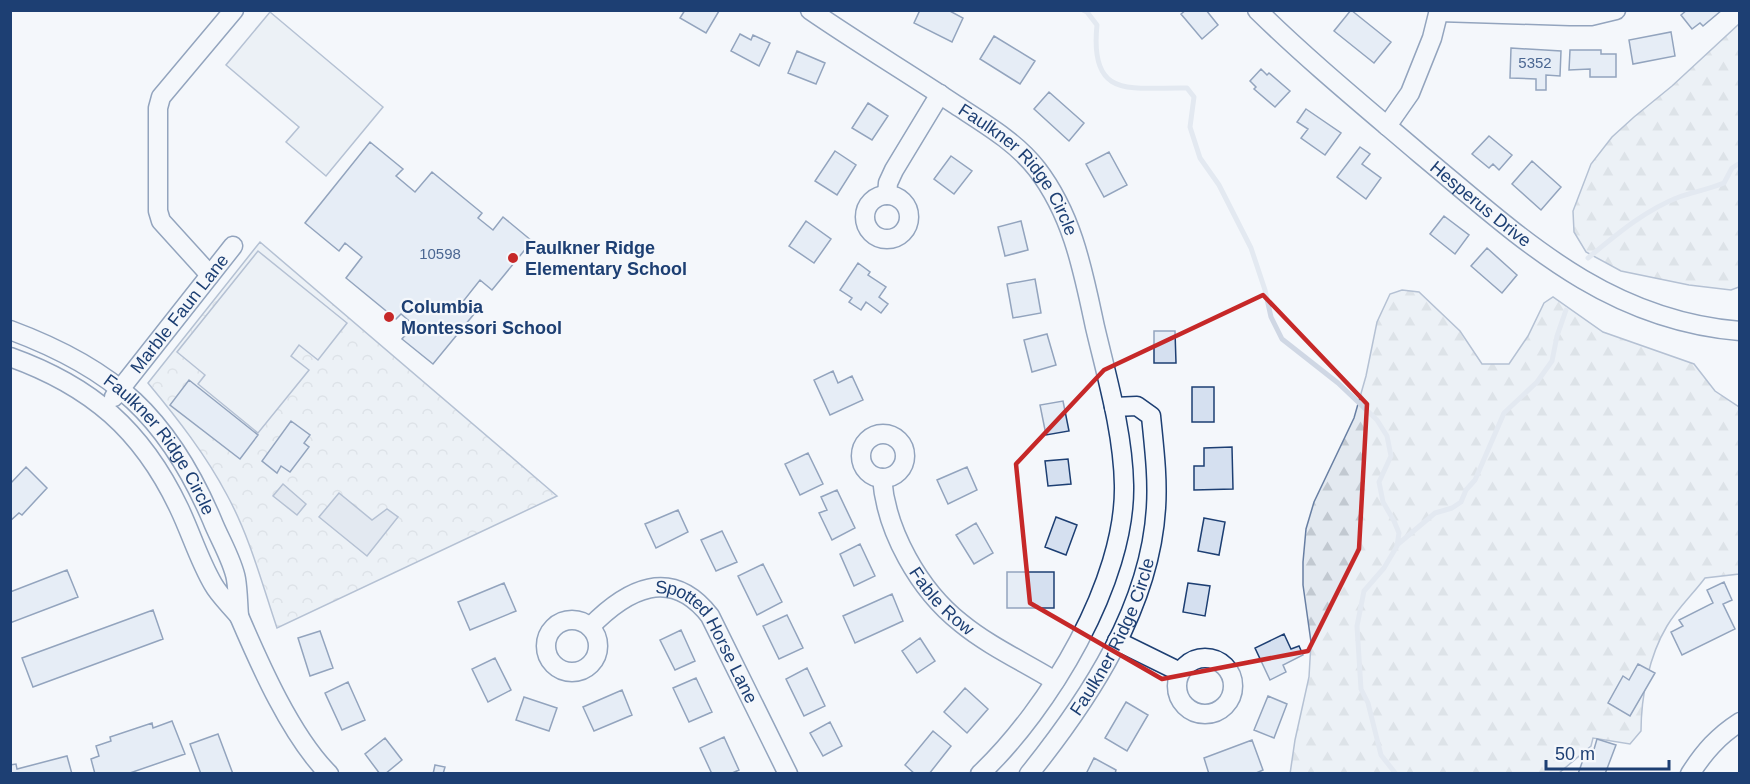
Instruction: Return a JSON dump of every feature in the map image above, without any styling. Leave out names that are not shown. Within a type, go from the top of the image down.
[{"type":"street","points":[[210,275],[162,221],[158,211],[158,108],[161,97],[234,10]]},
{"type":"street","name":"Faulkner Ridge Circle","points":[[810,10],[1014,145],[1037,168],[1068,220],[1080,260],[1114,407],[1124,484],[1120,534],[1104,590],[1055,681],[1023,729],[980,774]]},
{"type":"street","name":"Hesperus Drive","points":[[1257,10],[1293,46],[1517,236],[1588,284],[1631,304],[1680,321],[1740,331]]},
{"type":"street","points":[[1387,126],[1410,93],[1432,38],[1439,11],[1591,16],[1616,10]]},
{"type":"street","points":[[887,195],[888,183],[894,170],[940,94]]},
{"type":"street","name":"Marble Faun Lane","points":[[105,408],[233,246]]},
{"type":"street","name":"Faulkner Ridge Circle","points":[[10,330],[65,352],[120,388],[145,411],[168,438],[188,469],[236,577],[239,616]]},
{"type":"street","name":"Faulkner Ridge Circle","points":[[10,357],[41,368],[74,386],[105,408],[145,450],[163,477],[213,585],[239,616],[265,673],[299,736],[329,774]]},
{"type":"street","name":"Faulkner Ridge Circle","points":[[1029,774],[1085,698],[1117,640],[1134,604],[1153,539],[1157,480],[1150,416],[1137,406],[1114,407]]},
{"type":"street","name":"Fable Row","points":[[882,478],[888,513],[902,546],[917,573],[939,602],[961,623],[987,641],[1055,681]]},
{"type":"street","name":"Spotted Horse Lane","points":[[590,627],[608,609],[641,589],[659,587],[689,594],[710,616],[788,774]]},
{"type":"street","points":[[1117,640],[1180,672]]},
{"type":"street","points":[[1690,774],[1701,756],[1716,739],[1740,722]]},
{"type":"highlighted area","points":[[1263,295],[1367,404],[1359,549],[1308,651],[1162,679],[1030,603],[1016,464],[1104,370]]},
{"type":"green space","points":[[1739,24],[1739,287],[1731,290],[1689,285],[1621,271],[1586,252],[1574,232],[1573,211],[1591,164],[1612,137]]},
{"type":"green space","points":[[260,242],[557,496],[277,628],[249,544],[227,495],[190,437],[148,383]]},
{"type":"green space","points":[[1402,290],[1419,292],[1460,331],[1482,364],[1509,364],[1528,336],[1544,303],[1553,297],[1603,332],[1694,364],[1715,391],[1739,407],[1739,574],[1705,578],[1671,620],[1655,650],[1651,663],[1644,691],[1641,731],[1630,744],[1593,738],[1591,746],[1559,773],[1290,774],[1309,677],[1311,642],[1303,585],[1306,529],[1314,502],[1354,418],[1366,376],[1377,322],[1390,294]]},
{"type":"shaded area","points":[[270,12],[383,107],[326,176],[286,142],[299,127],[226,65]]},
{"type":"shaded area","points":[[258,251],[347,323],[318,360],[299,345],[291,356],[309,370],[258,433],[198,384],[205,375],[177,352]]},
{"type":"shaded area","points":[[283,484],[306,504],[297,515],[273,496]]},
{"type":"shaded area","points":[[339,493],[372,520],[387,509],[398,517],[367,556],[319,517]]},
{"type":"building","points":[[685,10],[719,11],[706,33],[680,18]]},
{"type":"building","points":[[920,10],[948,10],[963,18],[952,42],[914,23]]},
{"type":"building","points":[[1186,10],[1206,10],[1218,25],[1202,39],[1181,14]]},
{"type":"building","points":[[1351,10],[1391,42],[1374,63],[1334,31]]},
{"type":"building","points":[[1687,10],[1722,10],[1703,26],[1700,23],[1692,29],[1681,15]]},
{"type":"building","points":[[1671,32],[1675,56],[1633,64],[1629,40]]},
{"type":"building","points":[[740,34],[751,40],[753,35],[770,43],[759,66],[731,51]]},
{"type":"building","points":[[994,36],[1035,61],[1020,84],[980,59]]},
{"type":"building","points":[[1511,48],[1561,51],[1560,76],[1546,75],[1546,90],[1536,90],[1536,79],[1510,78]]},
{"type":"building","points":[[1570,50],[1601,50],[1601,54],[1616,54],[1616,77],[1590,77],[1590,69],[1569,70]]},
{"type":"building","points":[[797,51],[825,63],[816,84],[788,73]]},
{"type":"building","points":[[1261,69],[1290,91],[1275,107],[1254,89],[1256,87],[1250,81]]},
{"type":"building","points":[[1049,92],[1084,123],[1069,141],[1034,109]]},
{"type":"building","points":[[868,103],[888,116],[872,140],[852,128]]},
{"type":"building","points":[[1306,109],[1341,133],[1325,155],[1301,138],[1308,129],[1297,122]]},
{"type":"building","points":[[1489,136],[1512,155],[1499,170],[1493,164],[1489,168],[1472,154]]},
{"type":"building","points":[[370,142],[403,169],[396,176],[415,192],[432,172],[482,213],[478,218],[493,230],[503,217],[532,241],[492,290],[480,280],[461,304],[474,314],[433,364],[402,339],[414,325],[401,314],[396,319],[346,278],[362,257],[345,243],[339,251],[305,223]]},
{"type":"building","points":[[1360,147],[1370,154],[1362,164],[1381,178],[1366,199],[1337,177]]},
{"type":"building","points":[[835,151],[856,165],[837,195],[815,181]]},
{"type":"building","points":[[1109,152],[1127,185],[1104,197],[1086,164]]},
{"type":"building","points":[[951,156],[972,171],[954,194],[934,179]]},
{"type":"building","points":[[1532,161],[1561,187],[1541,210],[1512,184]]},
{"type":"building","points":[[1444,216],[1469,235],[1455,254],[1430,234]]},
{"type":"building","points":[[806,221],[831,239],[814,263],[789,246]]},
{"type":"building","points":[[1021,221],[1028,250],[1005,256],[998,227]]},
{"type":"building","points":[[1487,248],[1517,275],[1502,293],[1471,266]]},
{"type":"building","points":[[858,263],[870,272],[868,275],[886,287],[879,297],[888,304],[881,313],[866,302],[861,310],[849,302],[852,298],[840,290]]},
{"type":"building","points":[[1035,279],[1041,313],[1013,318],[1007,284]]},
{"type":"building","points":[[1154,331],[1175,331],[1176,363],[1154,363]]},
{"type":"building","points":[[1047,334],[1056,365],[1032,372],[1024,340]]},
{"type":"building","points":[[833,371],[838,383],[852,376],[863,400],[830,415],[814,380]]},
{"type":"building","points":[[189,380],[258,435],[240,459],[170,405]]},
{"type":"building","points":[[1192,387],[1214,387],[1214,422],[1192,422]]},
{"type":"building","points":[[1063,401],[1069,431],[1046,435],[1040,405]]},
{"type":"building","points":[[291,421],[310,435],[304,443],[309,447],[290,472],[281,466],[277,473],[262,461]]},
{"type":"building","points":[[1232,447],[1233,489],[1194,490],[1194,466],[1204,466],[1204,448]]},
{"type":"building","points":[[808,453],[823,484],[800,495],[785,464]]},
{"type":"building","points":[[1068,459],[1071,484],[1048,486],[1045,461]]},
{"type":"building","points":[[26,467],[47,488],[22,515],[19,513],[10,521],[10,484]]},
{"type":"building","points":[[967,467],[977,490],[948,504],[937,480]]},
{"type":"building","points":[[837,490],[855,528],[832,540],[819,513],[827,510],[821,497]]},
{"type":"building","points":[[678,510],[688,532],[656,548],[645,524]]},
{"type":"building","points":[[1056,517],[1077,525],[1066,555],[1045,547]]},
{"type":"building","points":[[1204,518],[1225,522],[1219,555],[1198,551]]},
{"type":"building","points":[[976,523],[993,553],[974,564],[956,535]]},
{"type":"building","points":[[722,531],[737,562],[716,571],[701,540]]},
{"type":"building","points":[[860,544],[875,576],[854,586],[840,554]]},
{"type":"building","points":[[763,564],[782,602],[757,615],[738,576]]},
{"type":"building","points":[[67,570],[78,597],[10,623],[10,592]]},
{"type":"building","points":[[1007,572],[1054,572],[1054,608],[1007,608]]},
{"type":"building","points":[[1724,582],[1732,600],[1723,604],[1735,629],[1682,655],[1671,632],[1683,626],[1679,620],[1713,603],[1707,590]]},
{"type":"building","points":[[504,583],[516,611],[470,630],[458,602]]},
{"type":"building","points":[[1188,583],[1210,586],[1205,616],[1183,612]]},
{"type":"building","points":[[892,594],[903,621],[855,643],[843,616]]},
{"type":"building","points":[[153,610],[163,639],[33,687],[22,658]]},
{"type":"building","points":[[787,615],[803,648],[779,659],[763,626]]},
{"type":"building","points":[[681,630],[695,661],[675,670],[660,640]]},
{"type":"building","points":[[320,631],[333,668],[310,676],[298,638]]},
{"type":"building","points":[[1284,634],[1291,649],[1299,646],[1303,655],[1283,665],[1286,672],[1270,680],[1255,648]]},
{"type":"building","points":[[920,638],[935,661],[917,673],[902,651]]},
{"type":"building","points":[[495,658],[511,690],[488,702],[472,669]]},
{"type":"building","points":[[1638,664],[1655,673],[1630,716],[1608,703],[1623,676],[1629,680]]},
{"type":"building","points":[[807,668],[825,706],[804,716],[786,679]]},
{"type":"building","points":[[696,678],[712,712],[689,722],[673,688]]},
{"type":"building","points":[[348,682],[365,720],[342,730],[325,693]]},
{"type":"building","points":[[965,688],[988,709],[967,733],[944,712]]},
{"type":"building","points":[[622,690],[632,715],[594,731],[583,707]]},
{"type":"building","points":[[1268,696],[1287,704],[1274,738],[1254,730]]},
{"type":"building","points":[[524,697],[557,708],[549,731],[516,720]]},
{"type":"building","points":[[1126,702],[1148,715],[1127,751],[1105,738]]},
{"type":"building","points":[[172,721],[185,754],[127,774],[95,774],[91,759],[99,756],[96,746],[111,741],[110,737],[152,723],[153,728]]},
{"type":"building","points":[[830,722],[842,746],[823,756],[810,733]]},
{"type":"building","points":[[933,731],[951,746],[929,774],[915,774],[905,765]]},
{"type":"building","points":[[218,734],[233,774],[201,774],[190,744]]},
{"type":"building","points":[[724,737],[739,770],[730,774],[712,774],[700,748]]},
{"type":"building","points":[[385,738],[402,760],[385,774],[380,774],[365,754]]},
{"type":"building","points":[[1597,739],[1616,745],[1605,774],[1578,774],[1585,754],[1592,756]]},
{"type":"building","points":[[1252,740],[1263,770],[1254,774],[1209,774],[1204,758]]},
{"type":"building","points":[[67,756],[72,774],[10,774],[10,765],[16,764],[17,769]]},
{"type":"building","points":[[1094,758],[1116,770],[1115,774],[1086,774]]},
{"type":"building","points":[[435,765],[445,767],[443,774],[433,774]]},
{"type":"waterway","points":[[1083,10],[1097,25],[1096,49],[1100,67],[1107,78],[1118,85],[1132,88],[1187,88],[1194,97],[1190,127],[1200,158],[1219,185],[1251,248],[1271,317],[1282,339],[1338,383],[1377,420],[1387,436],[1391,456],[1379,482],[1383,502],[1399,533],[1397,546],[1384,568],[1364,591],[1357,626],[1361,689],[1368,703],[1381,755],[1396,774]]},
{"type":"waterway","points":[[1588,258],[1631,224],[1666,202],[1724,183],[1732,168],[1740,163]]},
{"type":"waterway","points":[[1397,545],[1435,513],[1452,508],[1461,502],[1466,490],[1475,480],[1504,413],[1537,382],[1552,361],[1566,310]]},
{"type":"place","name":"Faulkner Ridge Elementary School","points":[[513,258]]},
{"type":"place","name":"Columbia Montessori School","points":[[389,317]]}]
